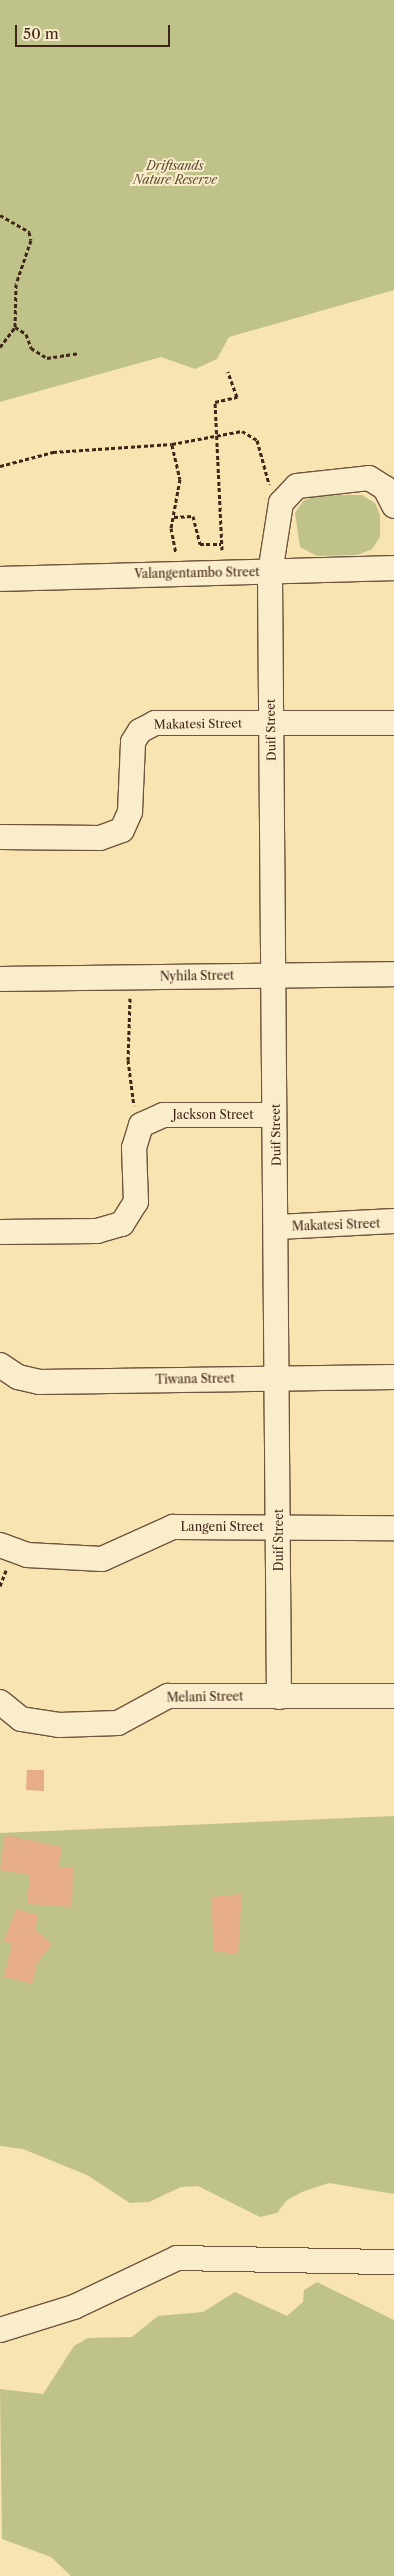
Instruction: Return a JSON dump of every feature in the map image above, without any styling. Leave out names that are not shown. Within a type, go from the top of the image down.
[{"type":"street","points":[[281,503],[306,483],[369,478],[385,488],[394,506]]},
{"type":"street","name":"Duif Street","points":[[280,1697],[278,1227],[274,1116],[275,975],[270,573],[281,503]]},
{"type":"street","name":"Valangentambo Street","points":[[0,579],[270,573],[394,568]]},
{"type":"street","name":"Makatesi Street","points":[[0,837],[100,838],[122,830],[130,812],[133,742],[146,726],[394,723]]},
{"type":"street","name":"Nyhila Street","points":[[0,979],[394,974]]},
{"type":"street","name":"Jackson Street","points":[[141,1125],[163,1115],[274,1116]]},
{"type":"street","points":[[0,1232],[97,1231],[122,1224],[136,1202],[134,1148],[141,1125]]},
{"type":"street","name":"Makatesi Street","points":[[278,1227],[394,1221]]},
{"type":"street","name":"Tiwana Street","points":[[0,1365],[18,1377],[39,1382],[394,1377]]},
{"type":"street","name":"Langeni Street","points":[[0,1545],[27,1555],[102,1559],[174,1527],[394,1528]]},
{"type":"street","name":"Melani Street","points":[[0,1702],[21,1719],[95,1724],[122,1722],[168,1696],[394,1696]]},
{"type":"street","points":[[0,2330],[108,2293],[177,2258],[394,2262]]},
{"type":"path","points":[[0,215],[29,232],[31,240],[16,284],[15,327],[0,347]]},
{"type":"path","points":[[15,327],[26,334],[31,348],[47,358],[78,353]]},
{"type":"path","points":[[223,573],[214,452],[219,450],[215,402],[237,397],[228,372]]},
{"type":"path","points":[[0,466],[90,447],[172,444],[218,433],[242,431],[257,440],[263,469],[281,503]]},
{"type":"path","points":[[172,444],[180,478],[172,528],[180,574]]},
{"type":"path","points":[[174,517],[194,516],[200,544],[221,544]]},
{"type":"path","points":[[132,978],[128,1060],[131,1099],[141,1125]]},
{"type":"green space","name":"Driftsands Nature Reserve","points":[[0,0],[394,0],[394,290],[229,337],[217,359],[195,369],[161,357],[0,402]]},
{"type":"green space","points":[[317,495],[362,495],[375,503],[380,515],[380,537],[372,549],[358,555],[317,556],[300,547],[295,513],[303,501]]},
{"type":"green space","points":[[394,1816],[394,2194],[329,2183],[302,2192],[287,2200],[277,2213],[260,2217],[198,2186],[181,2187],[149,2202],[130,2203],[87,2175],[23,2149],[0,2146],[0,1833]]},
{"type":"green space","points":[[317,2282],[394,2320],[394,2576],[71,2576],[51,2557],[2,2539],[0,2389],[43,2394],[74,2346],[88,2338],[132,2337],[158,2316],[203,2312],[235,2292],[287,2316],[303,2302],[304,2290]]},
{"type":"building","points":[[27,1770],[44,1770],[44,1791],[26,1790]]},
{"type":"building","points":[[5,1835],[62,1847],[59,1867],[73,1868],[72,1907],[27,1904],[30,1875],[0,1870]]},
{"type":"building","points":[[242,1894],[238,1954],[214,1951],[211,1897]]},
{"type":"building","points":[[16,1909],[38,1915],[35,1930],[52,1944],[37,1963],[32,1984],[4,1977],[12,1944],[4,1941]]}]
